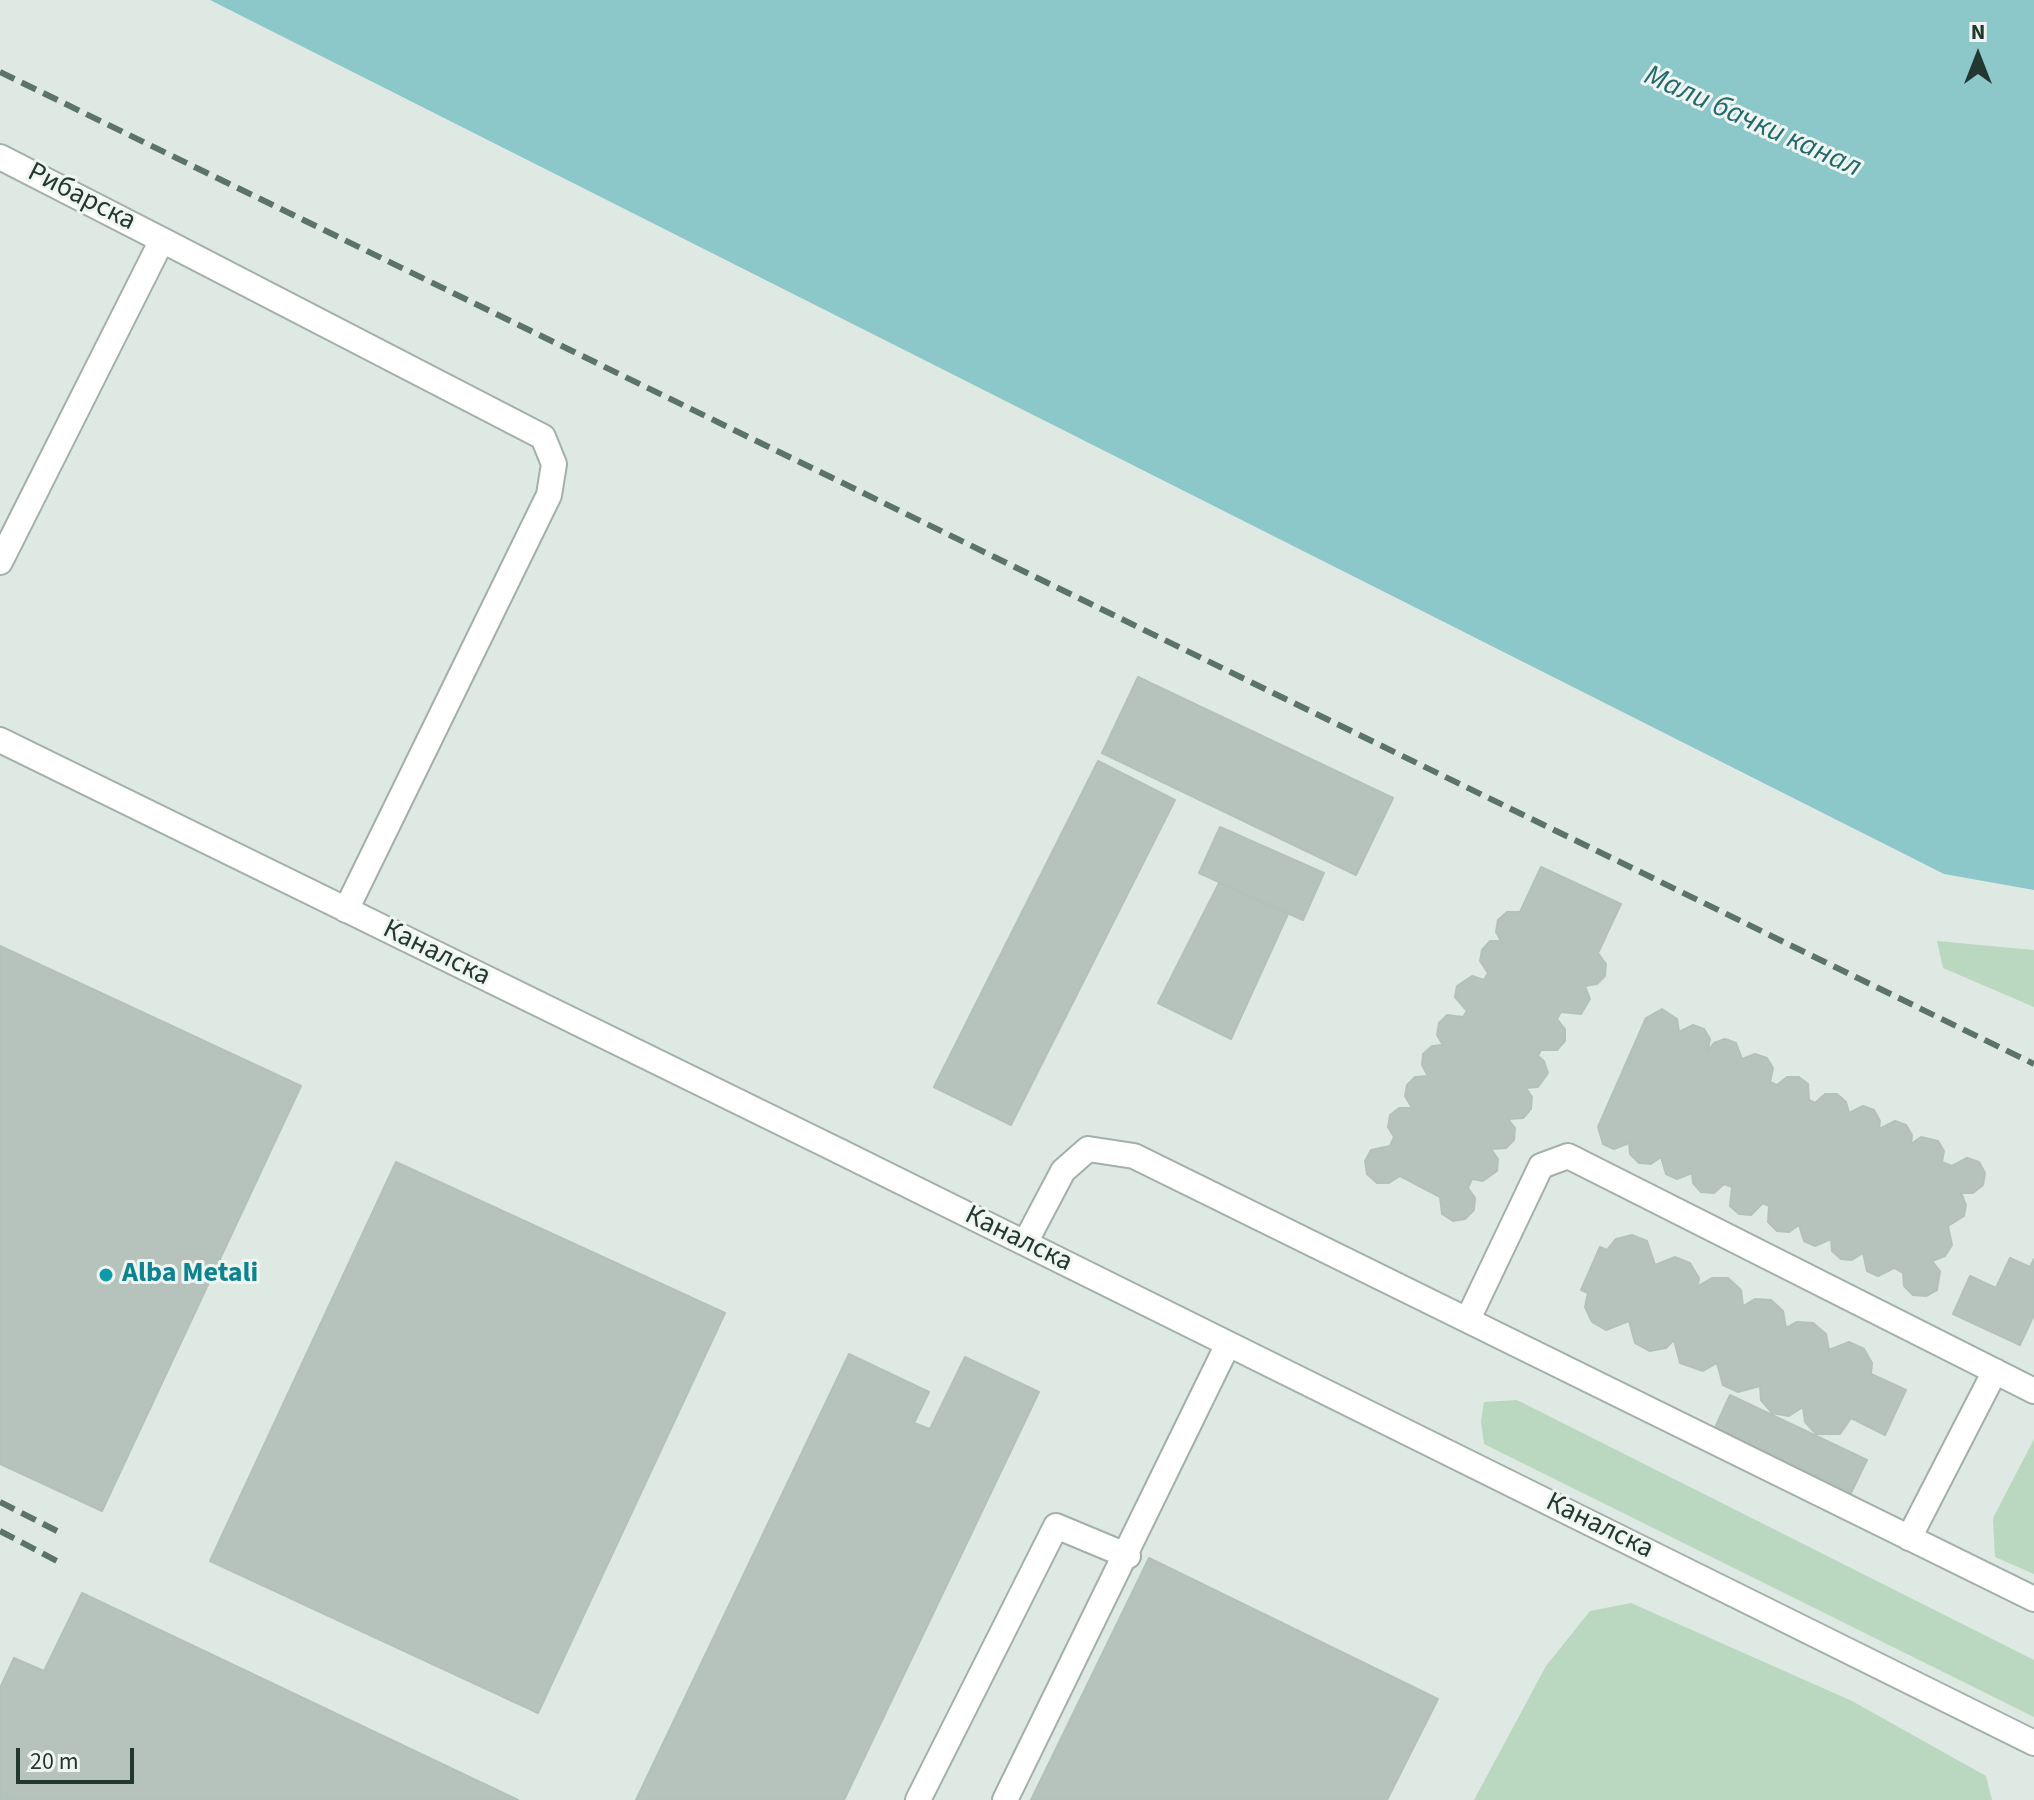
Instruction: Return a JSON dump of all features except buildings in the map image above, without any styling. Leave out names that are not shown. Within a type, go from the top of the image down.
[{"type":"street","name":"Рибарска","points":[[0,157],[543,437],[554,464],[549,495],[346,910]]},
{"type":"street","points":[[0,562],[162,240]]},
{"type":"street","name":"Каналска","points":[[0,740],[841,1152],[2034,1743]]},
{"type":"street","points":[[1025,1243],[1063,1171],[1088,1149],[1134,1156],[2034,1599]]},
{"type":"street","points":[[1468,1319],[1541,1166],[1568,1156],[2034,1391]]},
{"type":"street","points":[[1005,1800],[1128,1556],[1228,1344]]},
{"type":"street","points":[[1909,1538],[1995,1371]]},
{"type":"street","points":[[918,1800],[1056,1526],[1128,1556]]},
{"type":"green space","points":[[1937,941],[2034,950],[2034,1007],[1943,968]]},
{"type":"green space","points":[[1517,1400],[2034,1660],[2034,1717],[1484,1444],[1481,1422],[1484,1402]]},
{"type":"green space","points":[[2034,1439],[2034,1574],[1995,1557],[1993,1518]]},
{"type":"green space","points":[[1631,1603],[1852,1701],[1986,1776],[1992,1800],[1474,1800],[1546,1666],[1590,1611]]},
{"type":"water","name":"Мали бачки канал","points":[[210,0],[2034,0],[2034,890],[1944,874]]},
{"type":"railway","points":[[0,72],[2034,1064]]},
{"type":"railway","points":[[0,1502],[61,1533]]},
{"type":"railway","points":[[0,1531],[57,1561]]},
{"type":"place","name":"Alba Metali","points":[[106,1275]]}]
